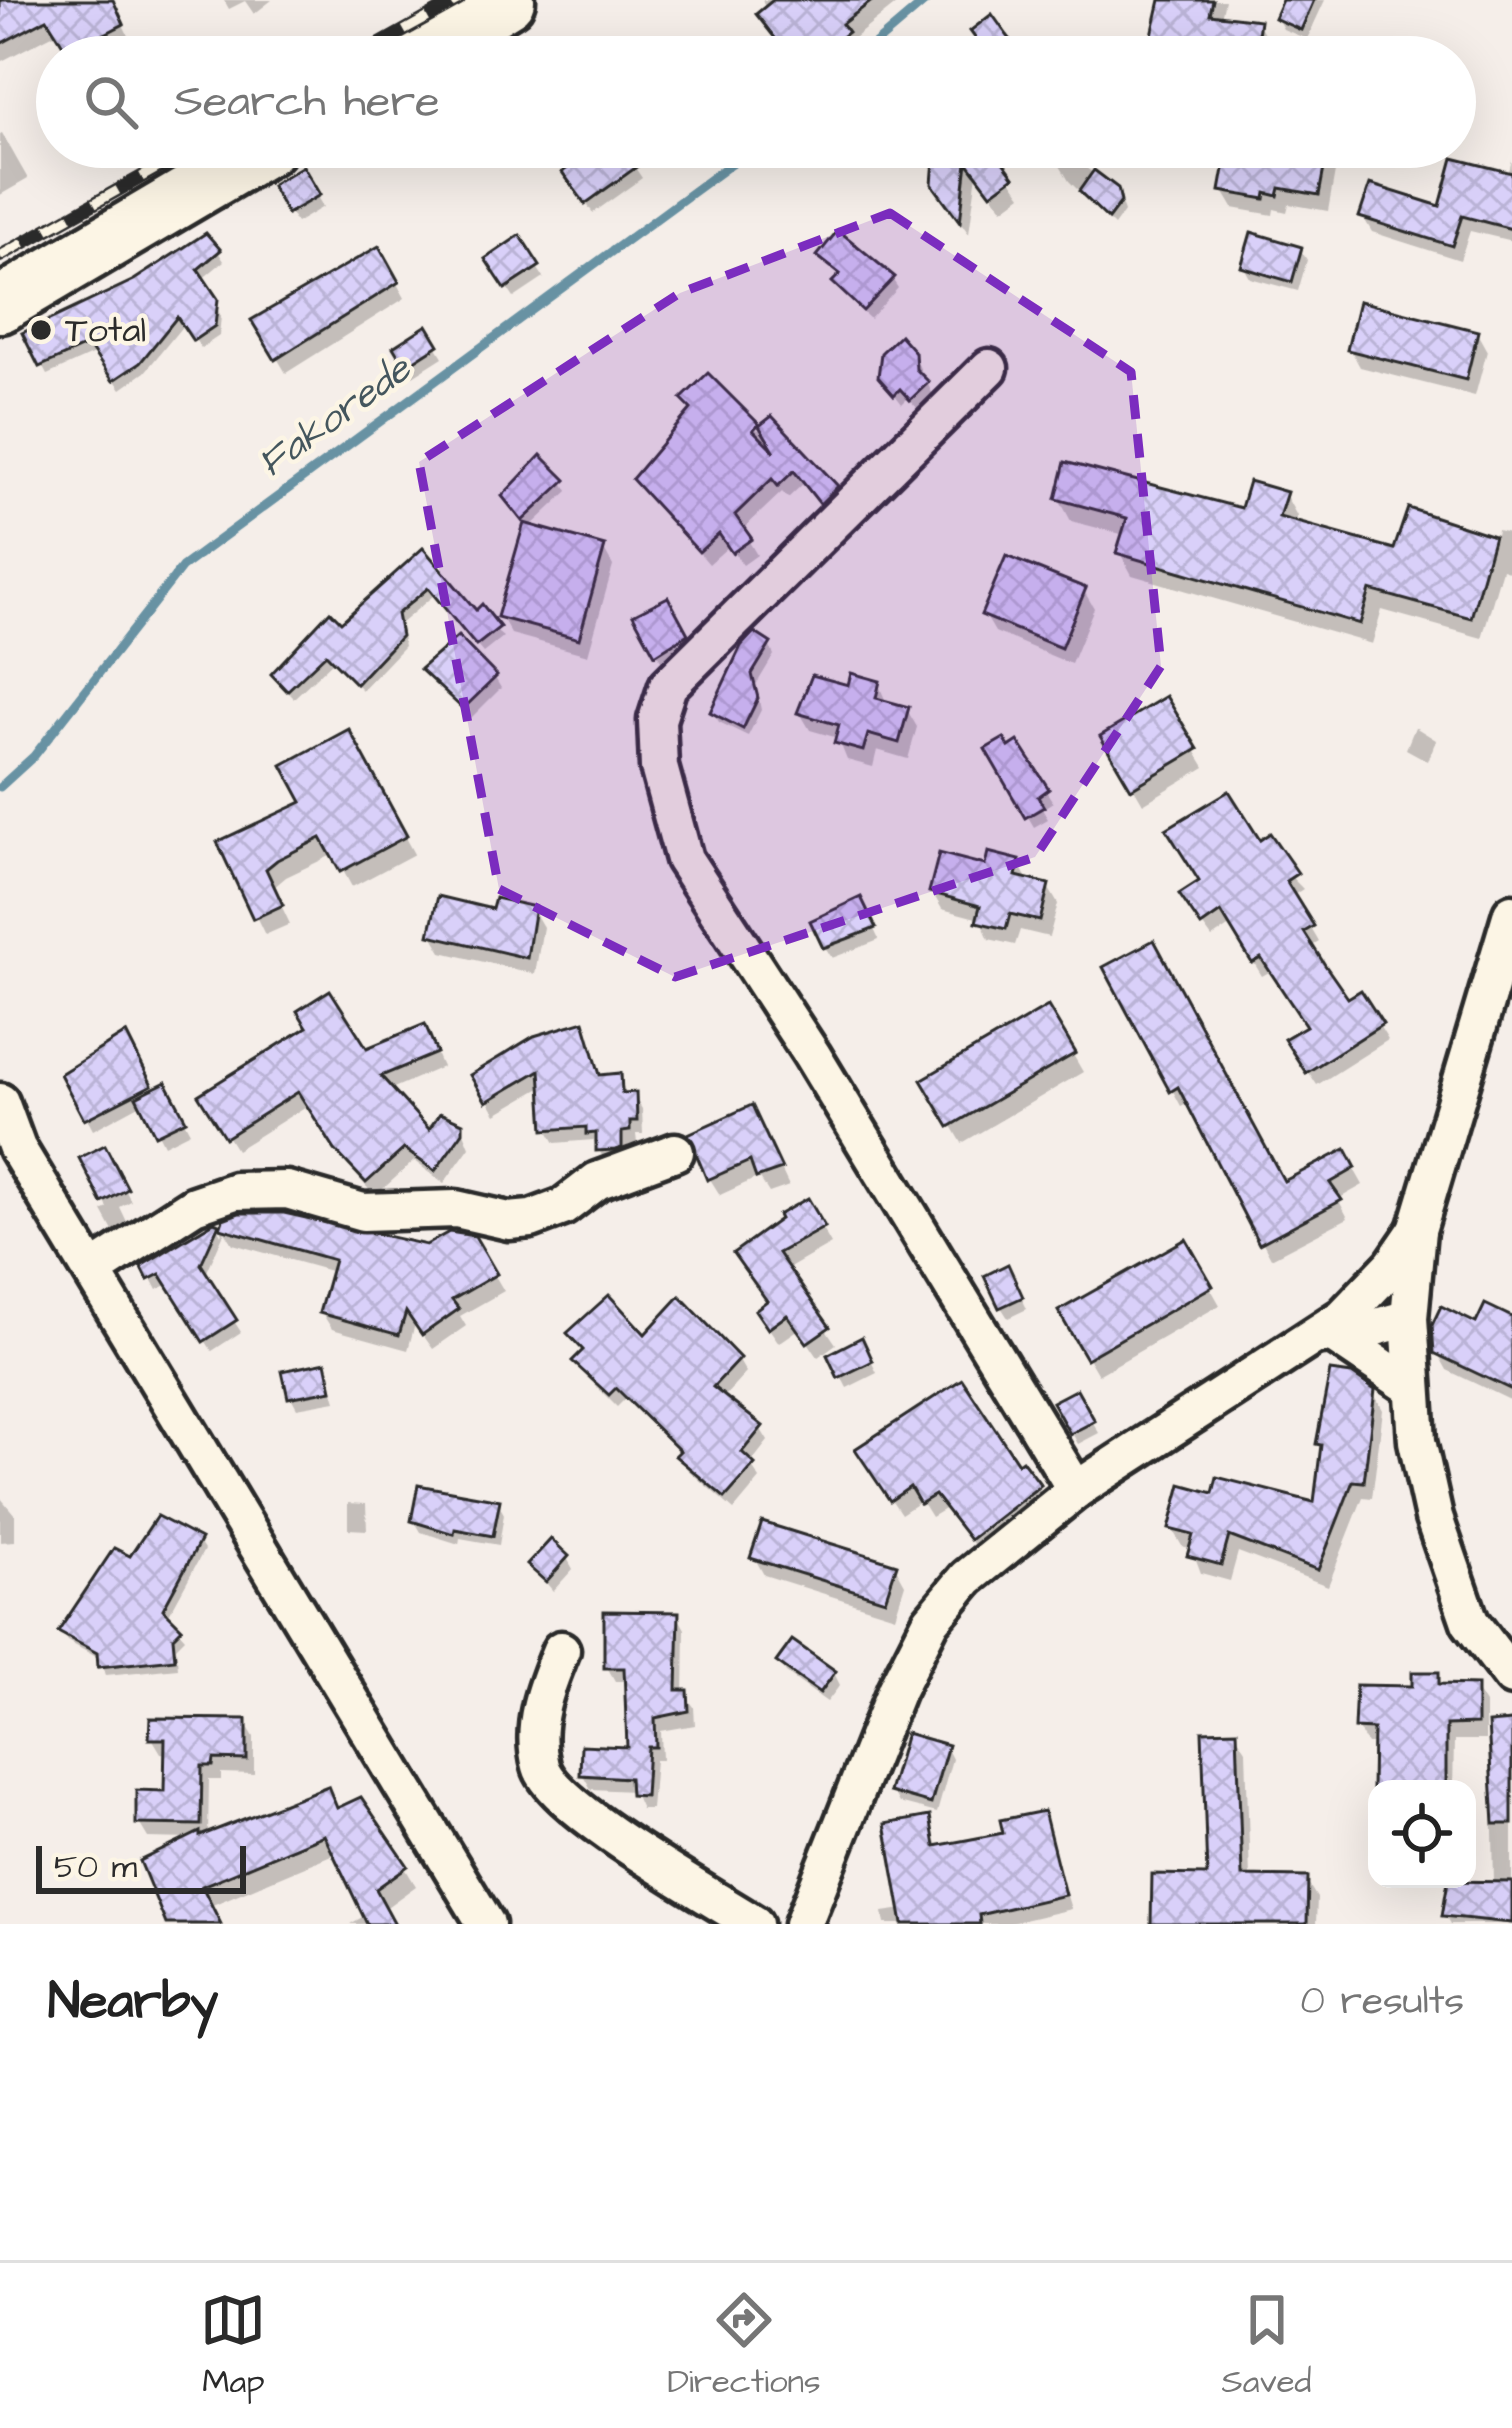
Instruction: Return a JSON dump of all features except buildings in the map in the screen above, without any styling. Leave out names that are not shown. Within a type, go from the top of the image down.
[{"type":"highway","points":[[449,36],[507,0]]},
{"type":"highway","points":[[0,305],[232,168]]},
{"type":"street","points":[[989,368],[668,686],[657,720],[659,767],[684,859],[812,1054],[1076,1490]]},
{"type":"street","points":[[1512,913],[1417,1230],[1409,1318],[1417,1441],[1450,1576],[1470,1622],[1512,1677]]},
{"type":"street","points":[[0,1102],[8,1144],[92,1271],[486,1924]]},
{"type":"street","points":[[92,1271],[194,1205],[235,1191],[287,1190],[363,1212],[456,1209],[509,1221],[531,1219],[562,1207],[597,1181],[675,1152]]},
{"type":"street","points":[[803,1924],[896,1690],[931,1621],[967,1578],[1076,1490],[1324,1334],[1368,1294],[1417,1230]]},
{"type":"street","points":[[1324,1334],[1409,1318]]},
{"type":"street","points":[[1324,1334],[1410,1386]]},
{"type":"street","points":[[561,1650],[543,1694],[542,1770],[558,1792],[609,1832],[754,1924]]},
{"type":"highlighted area","points":[[890,213],[1131,372],[1161,666],[1035,857],[675,977],[499,889],[419,462],[680,293]]},
{"type":"waterway","name":"Fakorede","points":[[885,36],[927,0]]},
{"type":"waterway","name":"Fakorede","points":[[0,787],[34,756],[182,567],[725,168]]},
{"type":"railway","points":[[395,36],[459,0]]},
{"type":"railway","points":[[0,256],[157,168]]},
{"type":"place","name":"Total","points":[[41,330]]}]
